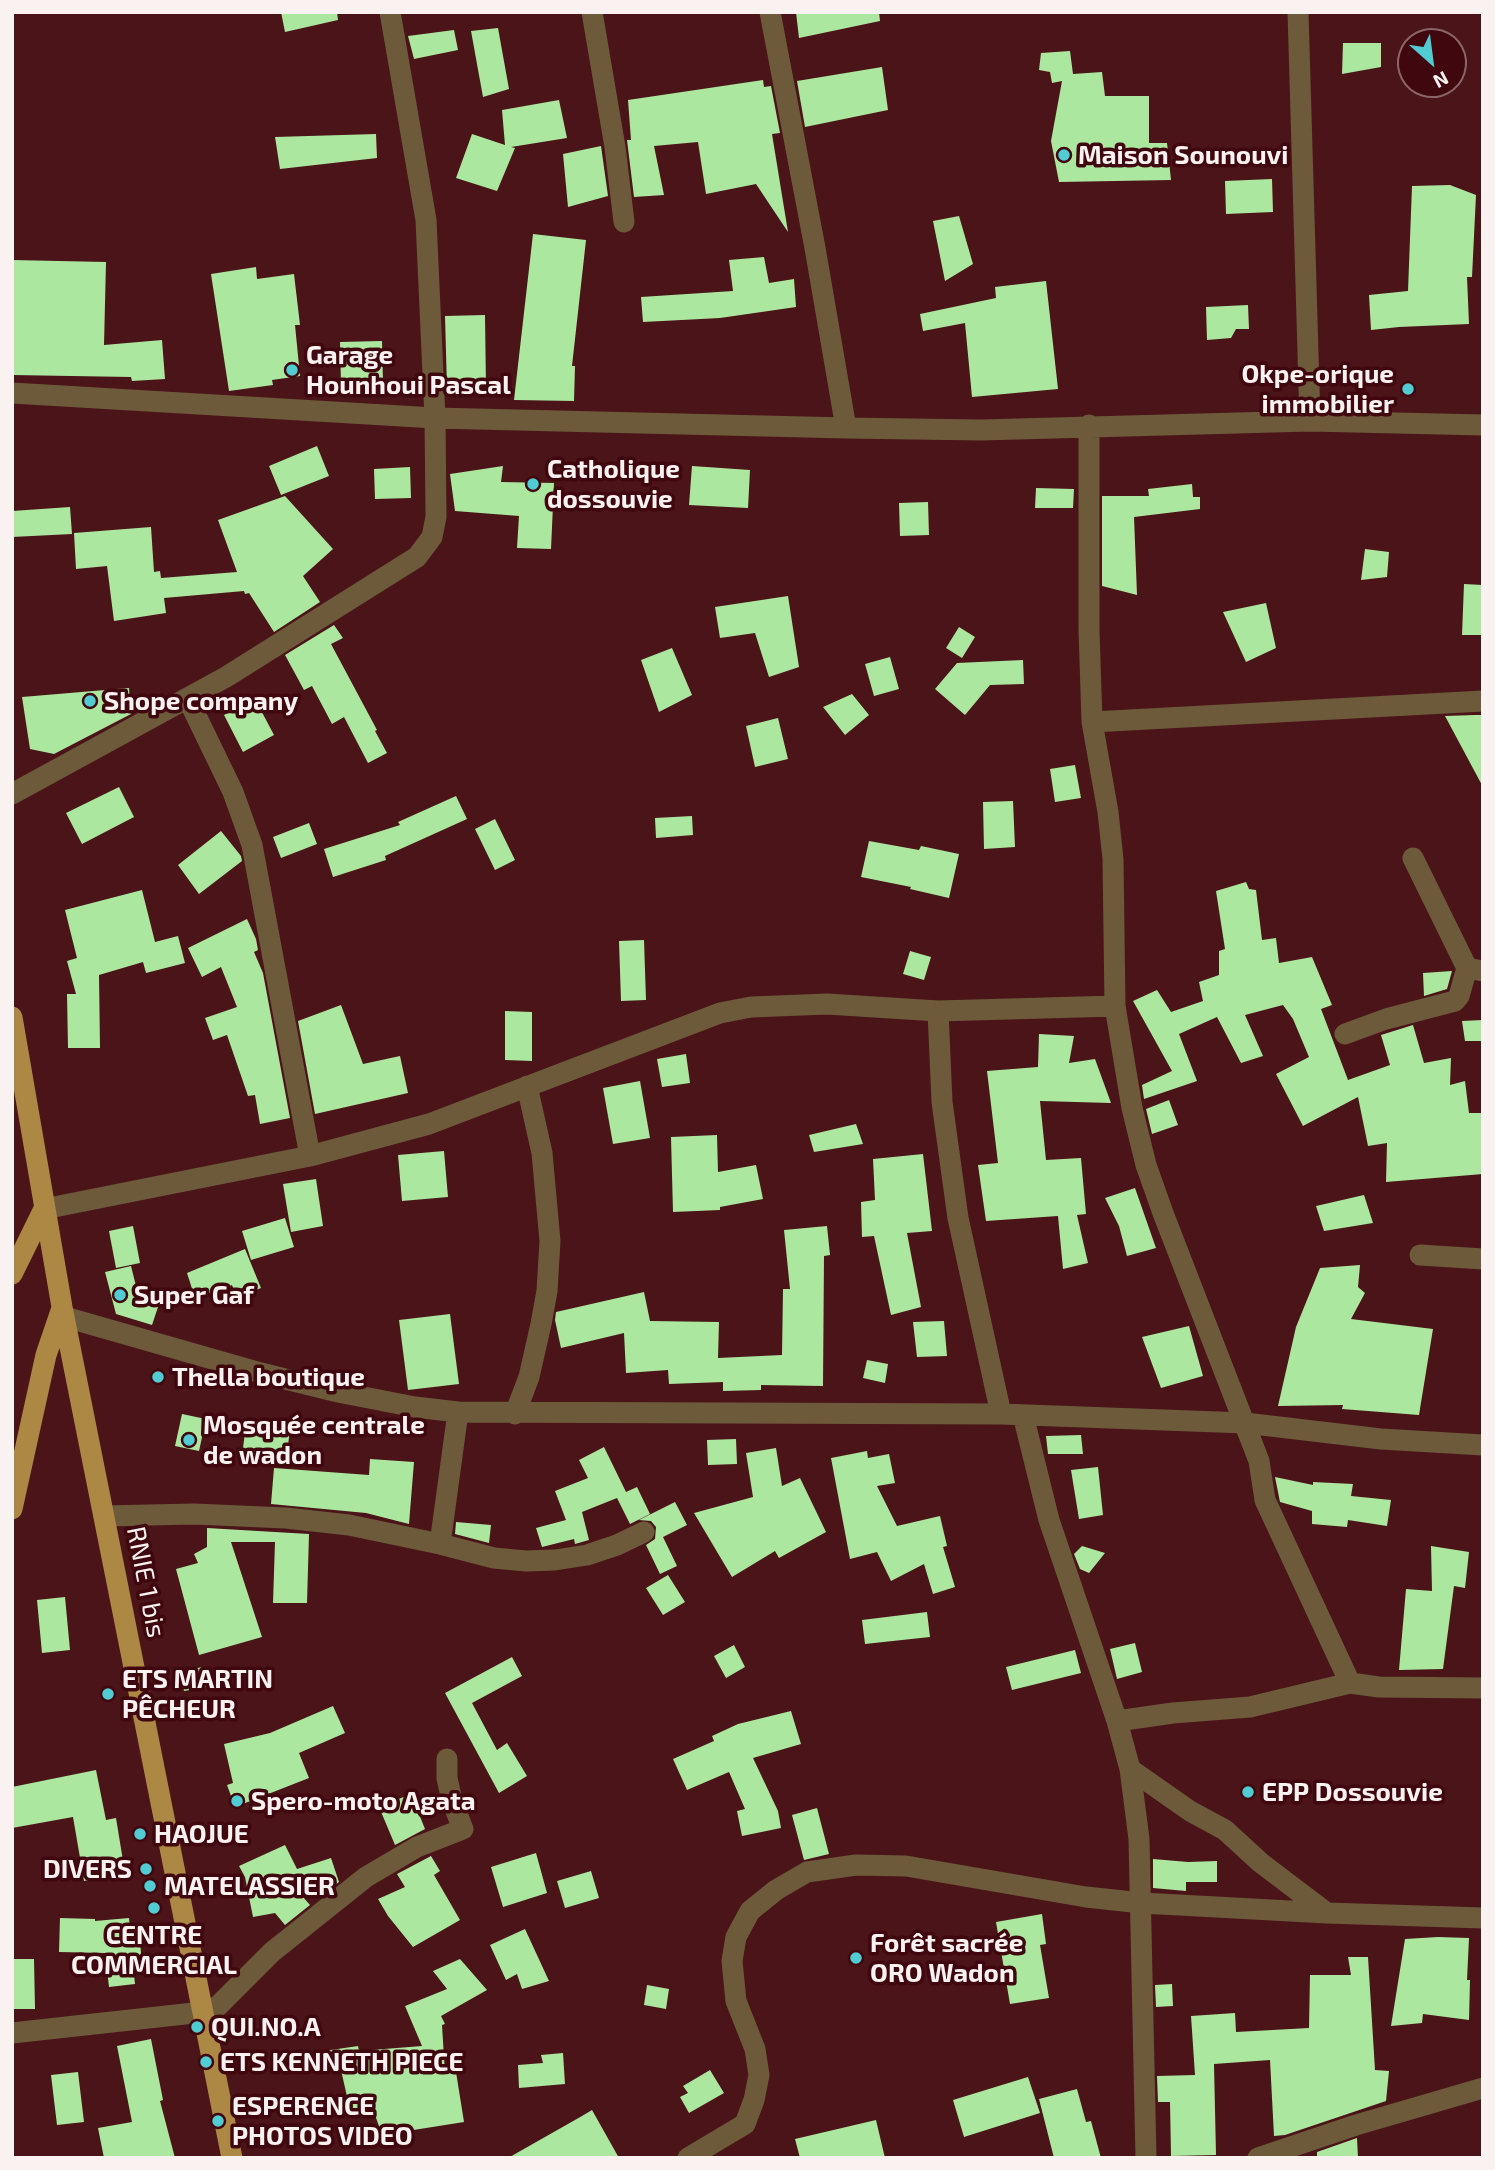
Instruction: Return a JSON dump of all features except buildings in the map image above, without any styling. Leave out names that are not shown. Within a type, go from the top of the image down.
[{"type":"main road","name":"RNIE 1 bis","points":[[12,1017],[44,1209],[232,2158]]},
{"type":"main road","points":[[12,1274],[44,1209]]},
{"type":"main road","points":[[12,1509],[46,1355],[64,1312]]},
{"type":"street","points":[[12,794],[188,699],[417,557],[432,537],[436,517],[435,418],[426,220],[390,12]]},
{"type":"street","points":[[592,12],[615,147],[624,222]]},
{"type":"street","points":[[770,12],[846,428]]},
{"type":"street","points":[[1298,12],[1310,421]]},
{"type":"street","points":[[12,393],[435,418],[846,428],[981,429],[1310,421],[1483,425]]},
{"type":"street","points":[[1089,425],[1092,722],[1108,812],[1113,859],[1115,1006],[1121,1054],[1146,1165],[1259,1461],[1265,1500],[1350,1684]]},
{"type":"street","points":[[188,699],[233,792],[251,845],[310,1156]]},
{"type":"street","points":[[1092,722],[1483,701]]},
{"type":"street","points":[[1345,1034],[1386,1019],[1455,1001],[1475,970],[1413,858]]},
{"type":"street","points":[[44,1209],[310,1156],[429,1124],[720,1013],[751,1007],[827,1004],[938,1011],[1115,1006]]},
{"type":"street","points":[[938,1011],[942,1102],[956,1206],[1001,1414]]},
{"type":"street","points":[[515,1414],[526,1386],[541,1324],[547,1291],[550,1241],[542,1153],[527,1086]]},
{"type":"street","points":[[1420,1255],[1483,1259]]},
{"type":"street","points":[[64,1312],[261,1373],[338,1392],[415,1407],[458,1412],[1001,1414],[1245,1423],[1381,1439],[1483,1445]]},
{"type":"street","points":[[440,1544],[458,1412]]},
{"type":"street","points":[[1023,1415],[1049,1520],[1117,1721],[1130,1769],[1139,1839],[1142,1903],[1146,2158]]},
{"type":"street","points":[[104,1516],[194,1514],[286,1518],[349,1525],[494,1558],[526,1561],[587,1555],[644,1532]]},
{"type":"street","points":[[1117,1721],[1250,1707],[1350,1684],[1379,1687],[1483,1688]]},
{"type":"street","points":[[12,2033],[204,2011],[218,2006],[272,1952],[366,1877],[417,1847],[463,1829],[452,1801],[447,1778],[447,1759]]},
{"type":"street","points":[[1130,1769],[1190,1811],[1225,1830],[1261,1863],[1326,1913]]},
{"type":"street","points":[[688,2158],[745,2124],[754,2100],[758,2075],[755,2049],[736,2001],[733,1961],[736,1937],[750,1911],[776,1889],[807,1872],[856,1865],[906,1866],[1086,1897],[1142,1903],[1483,1918]]},
{"type":"street","points":[[1258,2158],[1304,2150],[1483,2088]]},
{"type":"place","name":"Maison Sounouvi","points":[[1064,155]]},
{"type":"place","name":"Garage Hounhoui Pascal","points":[[292,370]]},
{"type":"place","name":"Okpe-orique immobilier","points":[[1408,389]]},
{"type":"place","name":"Catholique dossouvie","points":[[533,484]]},
{"type":"place","name":"Shope company","points":[[90,701]]},
{"type":"place","name":"Super Gaf","points":[[120,1295]]},
{"type":"place","name":"Thella boutique","points":[[158,1377]]},
{"type":"place","name":"Mosquée centrale de wadon","points":[[189,1440]]},
{"type":"place","name":"ETS MARTIN PÊCHEUR","points":[[108,1694]]},
{"type":"place","name":"EPP Dossouvie","points":[[1248,1792]]},
{"type":"place","name":"Spero-moto Agata","points":[[237,1801]]},
{"type":"place","name":"HAOJUE","points":[[140,1834]]},
{"type":"place","name":"DIVERS","points":[[146,1869]]},
{"type":"place","name":"MATELASSIER","points":[[150,1886]]},
{"type":"place","name":"CENTRE COMMERCIAL","points":[[154,1908]]},
{"type":"place","name":"Forêt sacrée ORO Wadon","points":[[856,1958]]},
{"type":"place","name":"QUI.NO.A","points":[[197,2027]]},
{"type":"place","name":"ETS KENNETH PIECE","points":[[206,2062]]},
{"type":"place","name":"ESPERENCE PHOTOS VIDEO","points":[[218,2121]]}]
